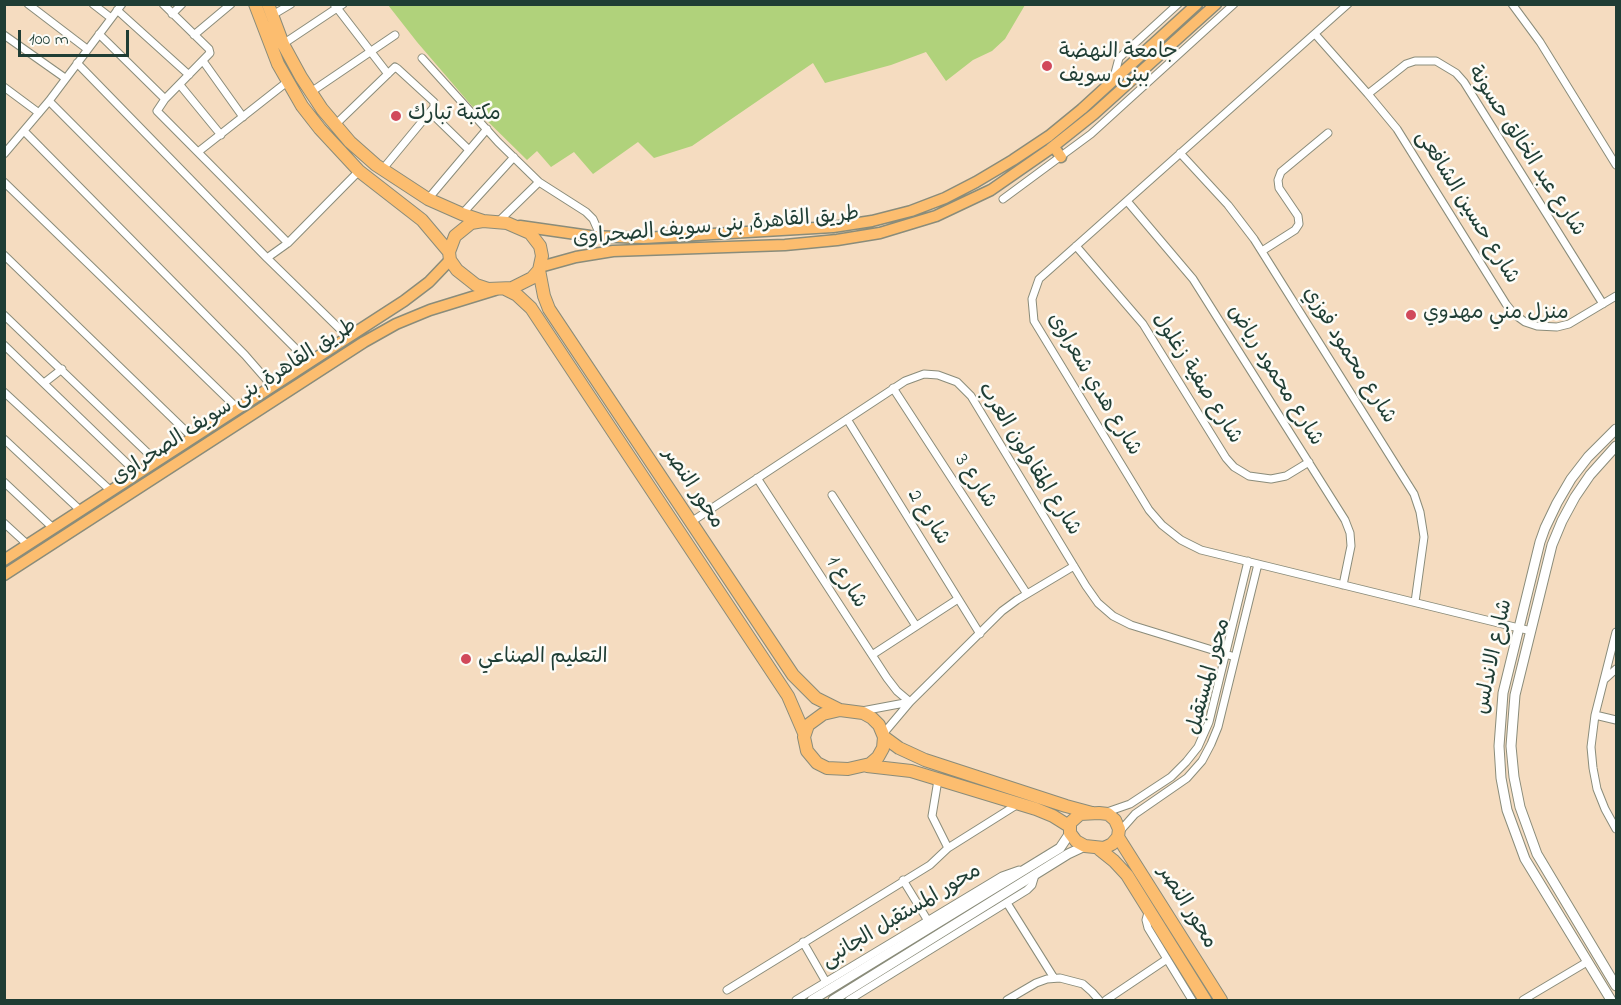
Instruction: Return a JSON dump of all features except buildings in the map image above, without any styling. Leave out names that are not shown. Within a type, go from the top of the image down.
[{"type":"highway","points":[[255,4],[269,46],[287,82],[320,129],[359,171],[404,205],[432,230],[457,270],[476,285],[502,289],[526,283],[539,268],[542,256],[537,241],[530,233],[499,221],[471,223],[463,228],[455,236],[450,256]]},
{"type":"highway","points":[[270,10],[283,44],[311,92],[335,125],[362,154],[382,170],[428,199],[483,221]]},
{"type":"highway","points":[[404,205],[410,204],[414,199],[412,190]]},
{"type":"highway","name":"محور النصر","points":[[539,268],[549,309],[798,682],[816,698],[840,710]]},
{"type":"highway","name":"محور النصر","points":[[502,289],[517,295],[531,308],[788,696],[804,733]]},
{"type":"highway","points":[[865,766],[881,752],[883,736],[879,725],[872,718],[858,712],[840,710],[815,718],[804,733],[807,751],[813,760],[822,766],[838,769],[865,766],[901,769],[1045,812],[1070,830],[1076,841],[1085,846],[1099,849],[1112,844],[1119,835],[1115,820],[1098,813],[1057,804],[925,760],[899,748],[883,736]]},
{"type":"highway","points":[[1070,830],[1077,816],[1098,813]]},
{"type":"highway","name":"محور النصر","points":[[1119,835],[1131,858],[1221,1000]]},
{"type":"highway","name":"محور النصر","points":[[1099,849],[1119,866],[1149,909],[1205,1000]]},
{"type":"highway","points":[[1119,866],[1131,858]]},
{"type":"main road","name":"طريق القاهرة, بنى سويف الصحراوى","points":[[514,225],[601,237],[644,238],[832,227],[892,217],[945,198],[1013,160],[1066,123],[1197,4]]},
{"type":"main road","name":"طريق القاهرة, بنى سويف الصحراوى","points":[[539,268],[595,254],[667,254],[837,240],[899,228],[936,216],[974,200],[1054,147],[1216,4]]},
{"type":"main road","points":[[1152,45],[1160,55]]},
{"type":"main road","points":[[1054,147],[1061,157]]},
{"type":"main road","name":"طريق القاهرة, بنى سويف الصحراوى","points":[[4,560],[404,301],[429,282],[450,256]]},
{"type":"main road","name":"طريق القاهرة, بنى سويف الصحراوى","points":[[4,575],[348,351],[413,317],[447,304],[502,289]]},
{"type":"main road","points":[[404,301],[413,317]]},
{"type":"main road","points":[[50,530],[56,542]]},
{"type":"street","points":[[28,4],[87,49]]},
{"type":"street","points":[[93,4],[111,18]]},
{"type":"street","points":[[163,4],[210,51],[209,55],[165,99],[157,111],[288,243]]},
{"type":"street","points":[[172,14],[182,4]]},
{"type":"street","points":[[194,35],[231,4]]},
{"type":"street","points":[[270,10],[291,4]]},
{"type":"street","points":[[1113,79],[1119,58],[1178,4]]},
{"type":"street","points":[[1003,199],[1091,134],[1234,4]]},
{"type":"street","name":"شارع هدي شعراوى","points":[[1348,4],[1039,279],[1031,306],[1037,327],[1140,495],[1155,518],[1171,533],[1201,550],[1531,631]]},
{"type":"street","points":[[1512,4],[1540,42],[1617,165]]},
{"type":"street","points":[[283,44],[338,6],[388,74]]},
{"type":"street","points":[[4,154],[8,144],[24,131],[49,101],[119,7],[189,75]]},
{"type":"street","points":[[99,34],[165,99]]},
{"type":"street","name":"شارع حسين الشافعى","points":[[1315,34],[1403,138],[1514,314],[1543,328],[1557,327],[1569,324],[1617,296]]},
{"type":"street","points":[[4,35],[65,78]]},
{"type":"street","points":[[311,92],[395,35]]},
{"type":"street","points":[[422,58],[539,182],[586,212],[593,219],[601,237]]},
{"type":"street","points":[[203,61],[243,117]]},
{"type":"street","name":"شارع عبد الخالق حسونة","points":[[1368,94],[1406,64],[1415,61],[1436,61],[1456,73],[1603,304]]},
{"type":"street","points":[[77,63],[267,258],[348,337]]},
{"type":"street","points":[[335,125],[388,74],[395,68],[399,69],[435,104],[382,170]]},
{"type":"street","points":[[198,152],[287,82]]},
{"type":"street","points":[[180,85],[221,135]]},
{"type":"street","points":[[4,87],[39,113]]},
{"type":"street","points":[[49,101],[309,362]]},
{"type":"street","points":[[430,112],[469,150]]},
{"type":"street","points":[[428,199],[487,129]]},
{"type":"street","points":[[24,131],[245,355],[272,386]]},
{"type":"street","points":[[1262,251],[1295,230],[1299,224],[1298,216],[1279,188],[1278,180],[1281,172],[1328,133]]},
{"type":"street","name":"شارع محمود فوزي","points":[[1180,153],[1228,205],[1262,251],[1418,503],[1424,545],[1415,602]]},
{"type":"street","points":[[462,214],[514,157]]},
{"type":"street","points":[[267,258],[288,243],[359,171]]},
{"type":"street","points":[[4,182],[238,409]]},
{"type":"street","points":[[499,221],[539,182]]},
{"type":"street","name":"شارع محمود رياض","points":[[1127,201],[1193,279],[1346,520],[1350,533],[1351,552],[1343,585]]},
{"type":"street","name":"شارع صفية زغلول","points":[[1076,246],[1143,324],[1229,463],[1249,476],[1265,480],[1286,476],[1309,462]]},
{"type":"street","points":[[4,255],[193,438]]},
{"type":"street","points":[[4,315],[156,461]]},
{"type":"street","points":[[4,345],[138,474]]},
{"type":"street","points":[[44,383],[62,369]]},
{"type":"street","name":"شارع المقاولون العرب","points":[[691,522],[893,388],[911,378],[931,374],[951,379],[967,391],[1098,603],[1122,621],[1235,657]]},
{"type":"street","name":"شارع 3","points":[[893,388],[1026,594]]},
{"type":"street","points":[[4,392],[111,491]]},
{"type":"street","name":"شارع 2","points":[[847,419],[980,634]]},
{"type":"street","name":"شارع الاندلس","points":[[1611,1000],[1533,875],[1518,843],[1506,803],[1499,762],[1503,693],[1540,542],[1550,515],[1564,490],[1580,467],[1617,429]]},
{"type":"street","points":[[4,439],[81,511]]},
{"type":"street","name":"شارع الاندلس","points":[[1617,446],[1586,480],[1562,521],[1552,545],[1515,695],[1512,729],[1512,761],[1520,807],[1530,838],[1544,869],[1617,986]]},
{"type":"street","name":"شارع 1","points":[[757,478],[892,685],[910,702]]},
{"type":"street","points":[[4,482],[50,530]]},
{"type":"street","points":[[832,495],[916,626]]},
{"type":"street","points":[[4,523],[28,545]]},
{"type":"street","name":"محور المستقبل","points":[[1098,813],[1122,808],[1137,800],[1171,777],[1193,754],[1209,722],[1248,561]]},
{"type":"street","name":"محور المستقبل","points":[[1119,835],[1134,814],[1177,786],[1202,761],[1215,736],[1258,564]]},
{"type":"street","points":[[883,736],[910,702],[1002,611],[1074,566]]},
{"type":"street","points":[[872,655],[958,599]]},
{"type":"street","points":[[1616,828],[1601,799],[1593,768],[1591,747],[1595,715],[1617,632]]},
{"type":"street","points":[[1604,680],[1617,669]]},
{"type":"street","points":[[858,712],[910,702]]},
{"type":"street","points":[[1595,715],[1617,720]]},
{"type":"street","points":[[938,780],[932,816],[948,848]]},
{"type":"street","points":[[727,990],[930,865],[948,848],[1018,804]]},
{"type":"street","points":[[833,1000],[1031,872],[1060,848],[1070,830]]},
{"type":"street","points":[[812,1000],[940,917],[1085,846]]},
{"type":"street","name":"محور المستقبل الجانبى","points":[[849,1000],[1029,889],[1031,872]]},
{"type":"street","points":[[903,880],[928,921]]},
{"type":"street","points":[[1007,903],[1054,978]]},
{"type":"street","points":[[1149,909],[1147,926],[1192,1000]]},
{"type":"street","name":"محور المستقبل الجانبى","points":[[796,1000],[928,921],[940,917]]},
{"type":"street","points":[[802,942],[826,982]]},
{"type":"street","points":[[1106,1000],[1167,959]]},
{"type":"street","points":[[1522,1000],[1587,962]]},
{"type":"street","points":[[1007,1000],[1036,983],[1054,978],[1083,984],[1099,1000]]},
{"type":"green space","points":[[388,5],[1025,5],[1005,39],[992,51],[973,60],[946,81],[926,52],[891,65],[825,83],[813,63],[692,146],[654,158],[638,142],[593,174],[574,152],[551,167],[537,151],[527,160],[471,105]]},
{"type":"place","name":"جامعة النهضة ببنى سويف","points":[[1047,66]]},
{"type":"place","name":"مكتبة تبارك","points":[[396,116]]},
{"type":"place","name":"منزل مني مهدوي","points":[[1411,315]]},
{"type":"place","name":"التعليم الصناعي","points":[[466,659]]}]
